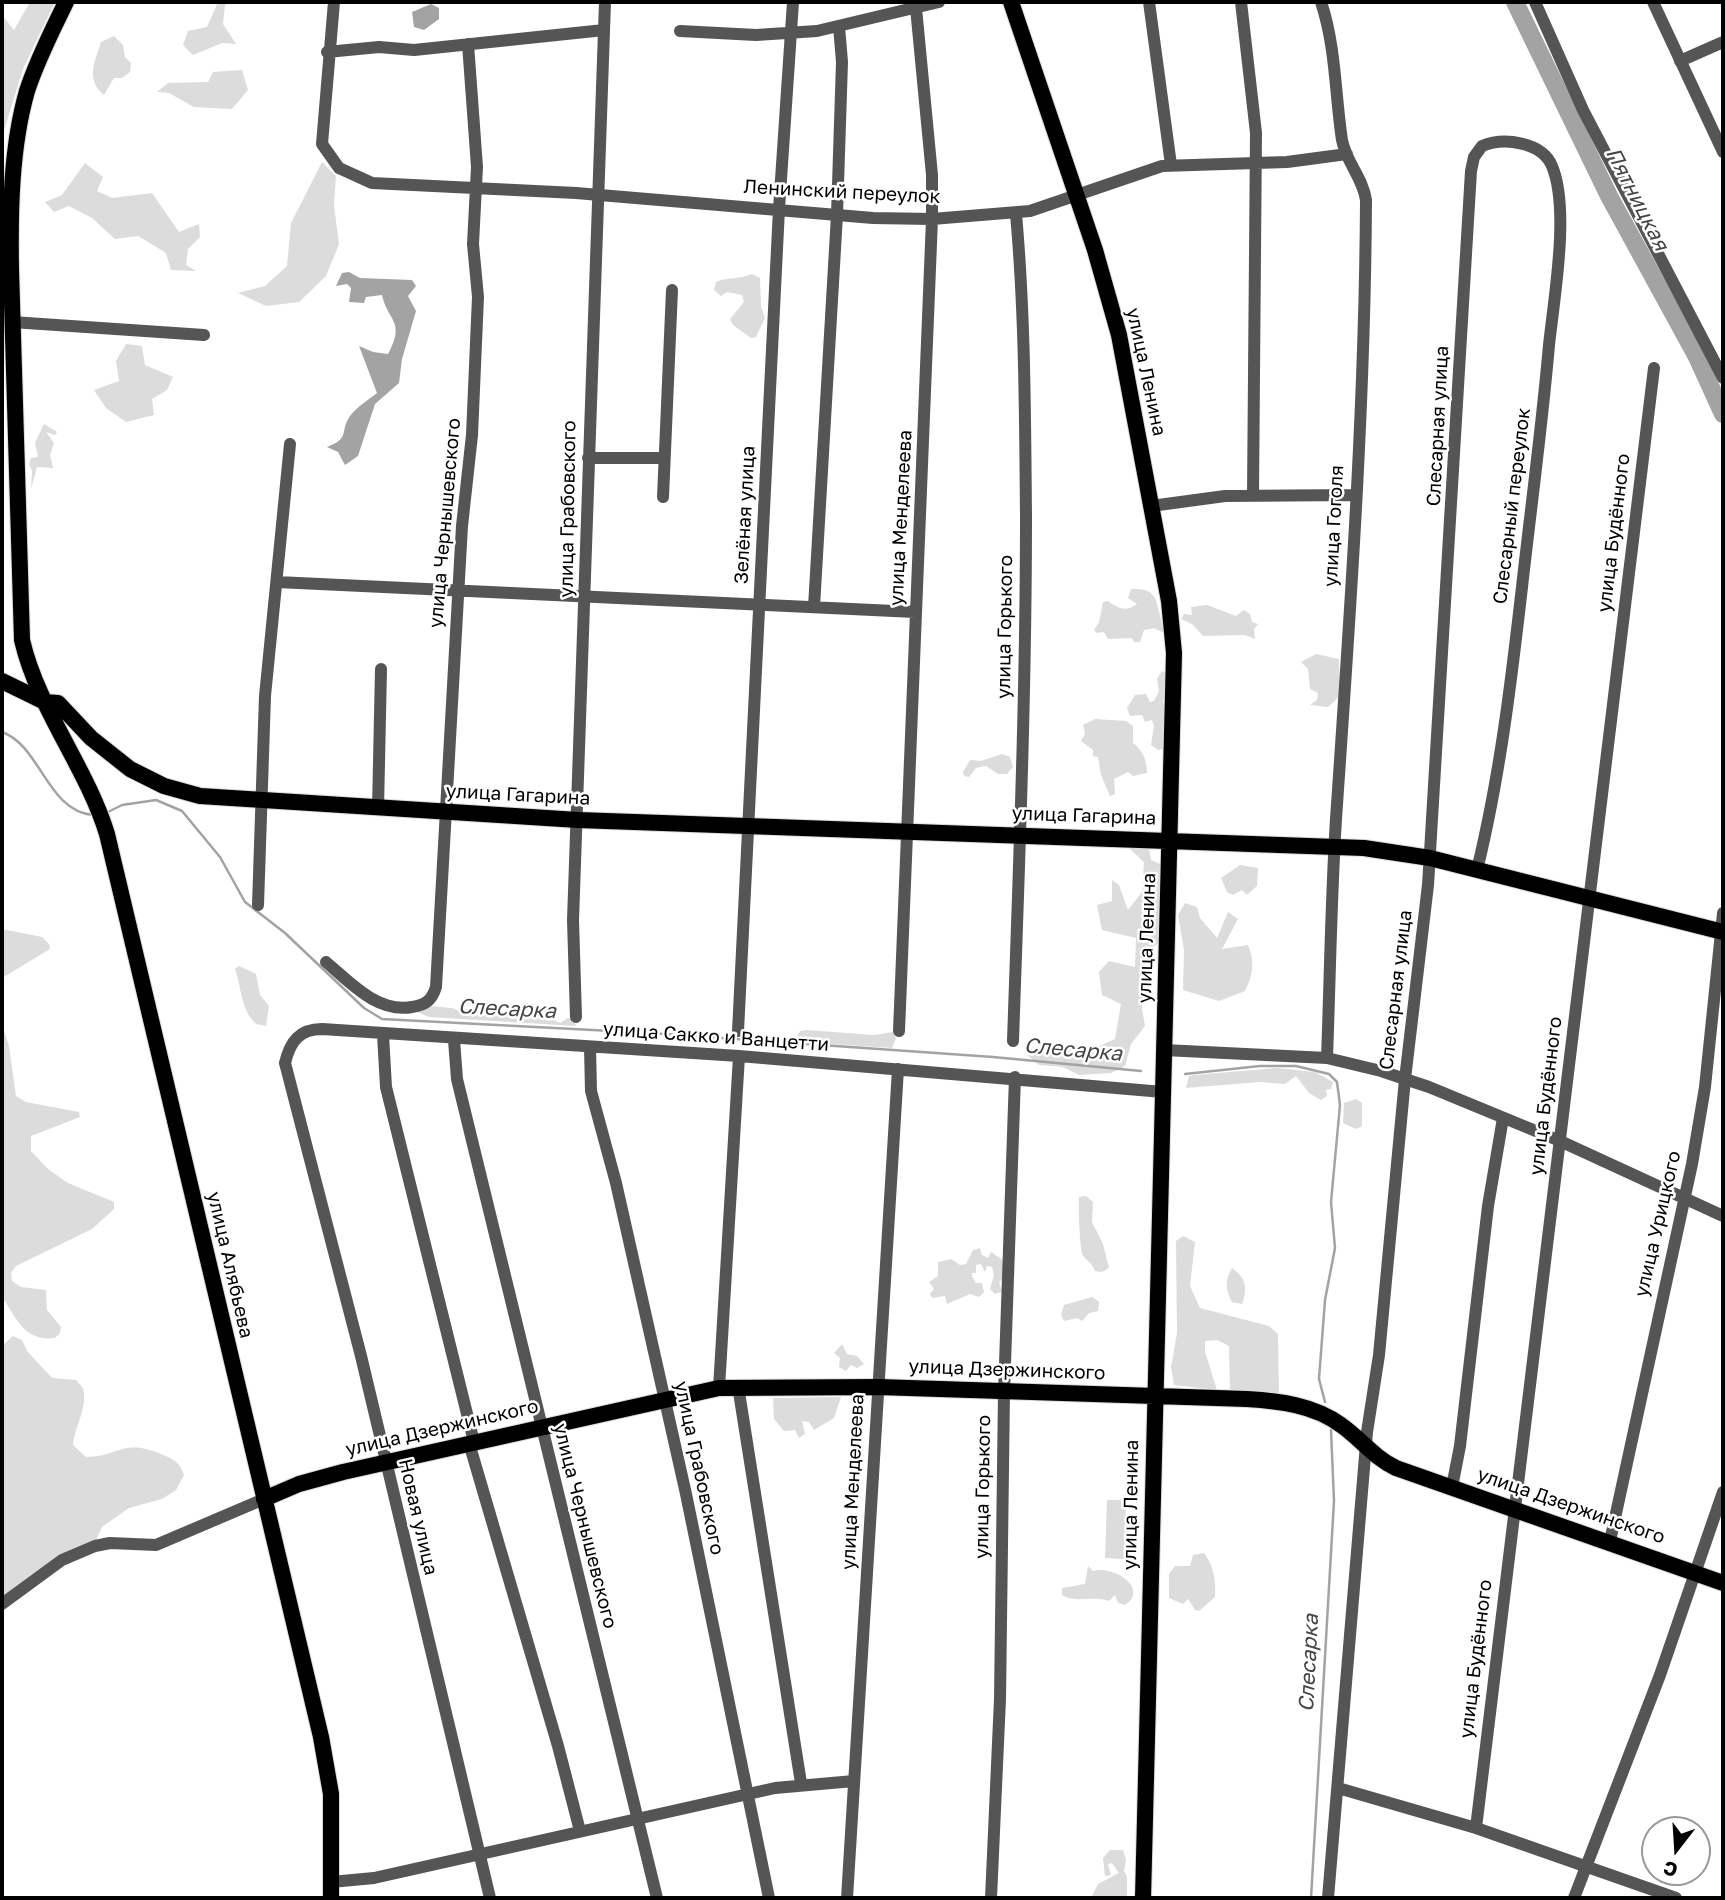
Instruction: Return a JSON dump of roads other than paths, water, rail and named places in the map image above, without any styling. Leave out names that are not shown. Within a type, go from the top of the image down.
[{"type":"main road","points":[[2,679],[12,675],[20,666],[22,640],[11,232],[20,123],[32,77],[66,2]]},
{"type":"main road","name":"улица Ленина","points":[[1011,2],[1119,335],[1169,601],[1174,653],[1143,1898]]},
{"type":"main road","points":[[22,640],[45,702]]},
{"type":"main road","points":[[2,679],[45,702]]},
{"type":"main road","name":"улица Гагарина","points":[[45,702],[58,704],[91,738],[130,769],[164,786],[200,796],[578,820],[1335,846],[1430,858],[1722,932]]},
{"type":"main road","name":"улица Алябьева","points":[[45,702],[97,802],[107,834],[326,1761],[332,1812],[331,1890]]},
{"type":"main road","points":[[71,750],[71,742],[77,737],[91,738]]},
{"type":"main road","name":"улица Дзержинского","points":[[264,1499],[299,1484],[387,1462],[664,1398],[719,1388],[878,1387],[1155,1395],[1291,1404],[1335,1421],[1366,1450],[1396,1468],[1610,1541],[1723,1583]]},
{"type":"street","points":[[334,2],[327,52],[379,47],[414,50],[604,30]]},
{"type":"street","name":"улица Грабовского","points":[[576,1017],[573,958],[605,2]]},
{"type":"street","name":"Зелёная улица","points":[[738,1031],[779,209],[793,2]]},
{"type":"street","points":[[680,31],[791,33],[839,26],[939,2]]},
{"type":"street","points":[[1149,2],[1171,165]]},
{"type":"street","points":[[1241,2],[1254,105],[1256,164],[1253,495]]},
{"type":"street","name":"улица Гоголя","points":[[1321,2],[1338,83],[1342,139],[1362,184],[1366,200],[1355,495],[1343,752],[1335,846],[1327,1058]]},
{"type":"street","points":[[1535,2],[1583,110],[1723,378]]},
{"type":"street","points":[[1653,2],[1723,152]]},
{"type":"street","name":"улица Менделеева","points":[[899,1031],[932,219],[928,128],[916,8]]},
{"type":"street","points":[[814,607],[837,215],[842,62],[839,26]]},
{"type":"street","points":[[1680,61],[1723,42]]},
{"type":"street","name":"улица Чернышевского","points":[[326,962],[363,993],[384,1006],[401,1009],[428,1002],[436,987],[458,590],[474,407],[478,287],[474,244],[478,188],[468,44]]},
{"type":"street","name":"Ленинский переулок","points":[[327,52],[322,144],[332,161],[349,174],[372,183],[600,195],[837,215],[932,219],[1016,214],[1151,169],[1171,165],[1256,164],[1322,159],[1347,154]]},
{"type":"street","name":"Слесарная улица","points":[[1328,1898],[1366,1450],[1387,1277],[1405,1079],[1430,858],[1471,171],[1478,151],[1489,144],[1514,144],[1539,150]]},
{"type":"street","name":"Слесарный переулок","points":[[1477,870],[1504,743],[1558,248],[1555,176],[1549,161],[1539,150]]},
{"type":"street","name":"улица Горького","points":[[1013,1041],[1026,617],[1026,391],[1016,214]]},
{"type":"street","points":[[663,497],[670,392],[672,290]]},
{"type":"street","points":[[12,322],[204,335]]},
{"type":"street","name":"улица Будённого","points":[[1476,1829],[1513,1507],[1654,368]]},
{"type":"street","points":[[258,905],[265,696],[290,444]]},
{"type":"street","points":[[588,458],[664,458]]},
{"type":"street","points":[[1151,506],[1253,495],[1355,495]]},
{"type":"street","points":[[277,582],[915,612]]},
{"type":"street","points":[[378,809],[381,669]]},
{"type":"street","name":"улица Урицкого","points":[[1610,1541],[1705,1087],[1723,913]]},
{"type":"street","name":"улица Сакко и Ванцетти","points":[[285,1063],[293,1041],[312,1029],[739,1056],[1015,1077],[1163,1092]]},
{"type":"street","points":[[383,1035],[386,1087],[471,1443],[565,1769],[580,1831]]},
{"type":"street","name":"улица Чернышевского","points":[[454,1040],[457,1079],[657,1898]]},
{"type":"street","name":"улица Грабовского","points":[[590,1048],[591,1091],[616,1183],[664,1398],[769,1898]]},
{"type":"street","points":[[1164,1050],[1327,1058],[1405,1079],[1560,1141],[1723,1216]]},
{"type":"street","points":[[719,1388],[739,1056]]},
{"type":"street","name":"Новая улица","points":[[285,1063],[387,1462],[490,1898]]},
{"type":"street","name":"улица Менделеева","points":[[847,1898],[898,1069]]},
{"type":"street","name":"улица Горького","points":[[990,1898],[1000,1699],[1004,1392],[1015,1077]]},
{"type":"street","points":[[1452,1487],[1461,1446],[1488,1206],[1503,1118]]},
{"type":"street","points":[[738,1386],[801,1783]]},
{"type":"street","points":[[1574,1898],[1696,1573],[1723,1492]]},
{"type":"street","points":[[2,1604],[62,1560],[95,1546],[110,1542],[156,1545],[264,1499]]},
{"type":"street","points":[[331,1890],[747,1794],[801,1783],[854,1781]]},
{"type":"street","points":[[1338,1788],[1476,1829],[1676,1898]]},
{"type":"waterway","name":"Пятницкая","points":[[1515,2],[1609,196],[1697,357],[1723,414]]},
{"type":"waterway","name":"Слесарка","points":[[2,732],[15,739],[26,750],[54,791],[65,802],[77,811],[93,815]]},
{"type":"waterway","name":"Слесарка","points":[[106,813],[122,805],[156,800],[182,811],[220,857],[245,902],[285,933],[364,1008],[382,1019],[650,1033],[993,1057],[1141,1071]]},
{"type":"waterway","name":"Слесарка","points":[[1185,1074],[1260,1066],[1296,1066],[1329,1074],[1337,1082],[1340,1105],[1331,1202],[1335,1248],[1325,1300],[1319,1379],[1325,1402]]},
{"type":"waterway","name":"Слесарка","points":[[1311,1898],[1334,1501],[1331,1430]]}]
